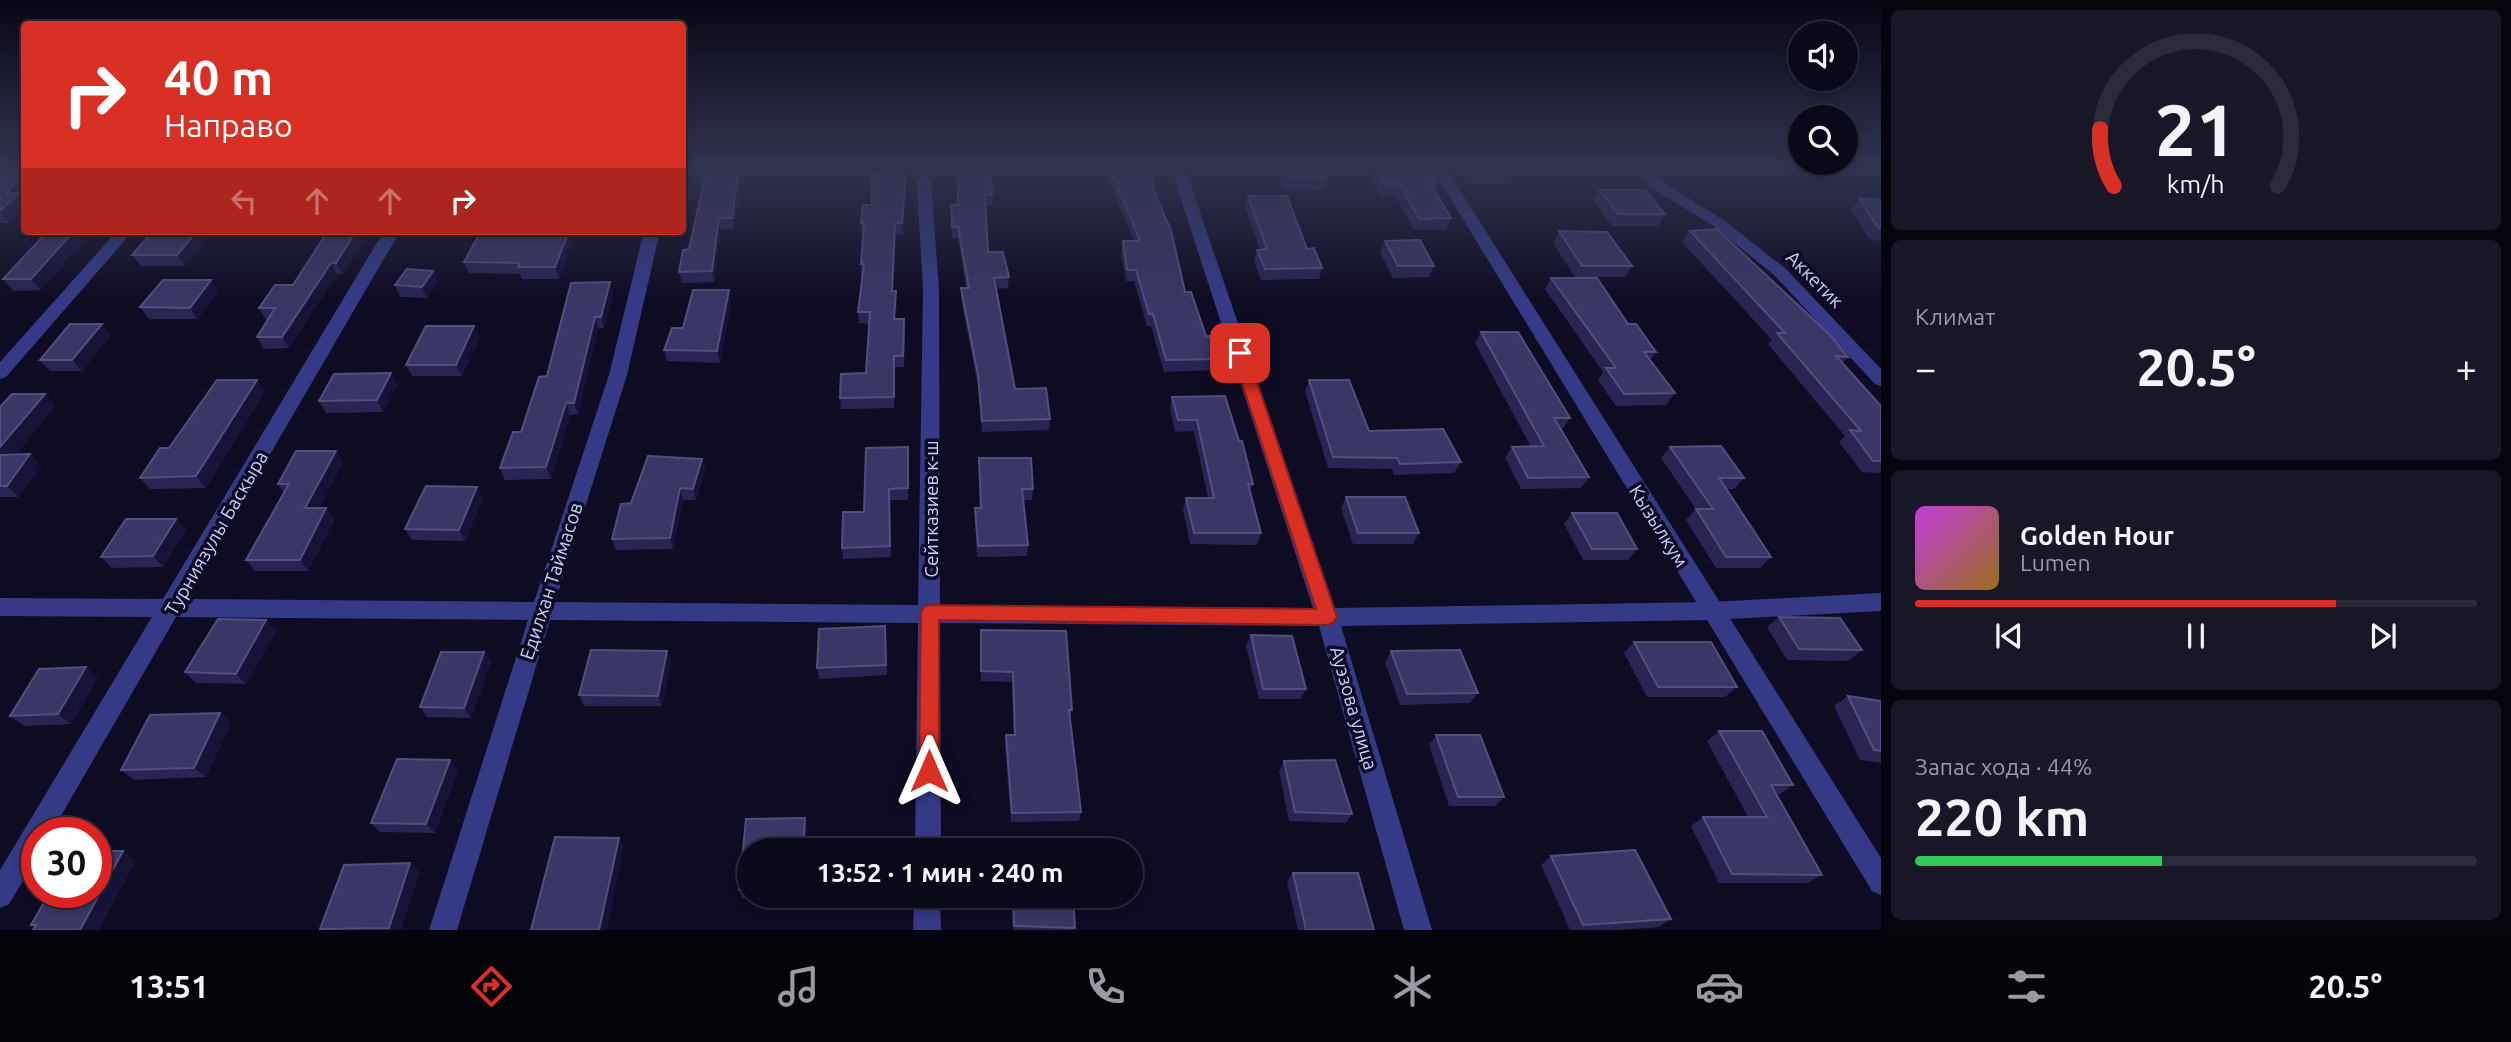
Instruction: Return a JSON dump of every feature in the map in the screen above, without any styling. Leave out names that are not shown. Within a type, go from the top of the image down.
[{"type":"street","name":"Сейтказиев к-ш","points":[[926,211],[931,289],[928,838]]},
{"type":"street","name":"Ауэзова улица","points":[[1192,211],[1328,617],[1418,930]]},
{"type":"street","name":"Кызылкум","points":[[1466,211],[1881,882]]},
{"type":"street","name":"Аккетик","points":[[1700,211],[1720,224],[1780,272],[1881,380]]},
{"type":"street","points":[[0,373],[121,235]]},
{"type":"street","name":"Турниязулы Баскыра","points":[[47,817],[390,235]]},
{"type":"street","name":"Едилхан Таймасов","points":[[443,930],[541,612],[618,375],[651,235]]},
{"type":"street","points":[[0,607],[1328,617],[1711,611],[1881,602]]},
{"type":"street","name":"Турниязулы Баскыра","points":[[0,895],[21,860]]},
{"type":"street","points":[[927,908],[927,930]]},
{"type":"building","points":[[697,211],[733,211],[732,218],[719,218],[712,271],[679,272],[683,250],[689,249]]},
{"type":"building","points":[[862,211],[903,211],[902,223],[895,223],[892,291],[896,291],[894,319],[904,319],[903,356],[894,356],[894,397],[840,398],[841,374],[866,373],[870,312],[858,312],[864,264],[861,264],[864,223],[861,223]]},
{"type":"building","points":[[951,211],[986,211],[988,252],[1003,252],[1009,277],[994,278],[1015,389],[1046,388],[1050,419],[982,421],[978,375],[961,288],[969,288],[958,227],[952,227]]},
{"type":"building","points":[[1128,211],[1163,211],[1171,230],[1185,292],[1191,292],[1206,336],[1210,336],[1218,359],[1166,360],[1153,314],[1149,314],[1136,270],[1127,270],[1123,241],[1140,241]]},
{"type":"building","points":[[1254,211],[1293,211],[1307,249],[1314,248],[1322,268],[1265,269],[1257,250],[1267,249]]},
{"type":"building","points":[[1415,211],[1447,211],[1451,218],[1419,219]]},
{"type":"building","points":[[1616,211],[1663,211],[1665,214],[1618,214]]},
{"type":"building","points":[[1867,211],[1881,211],[1881,228],[1878,228]]},
{"type":"building","points":[[1717,229],[1829,334],[1848,357],[1836,356],[1881,406],[1881,461],[1873,461],[1850,430],[1861,431],[1777,333],[1785,333],[1690,231]]},
{"type":"building","points":[[1559,231],[1607,232],[1632,266],[1582,266]]},
{"type":"building","points":[[44,235],[70,235],[31,279],[3,279]]},
{"type":"building","points":[[150,235],[194,235],[177,255],[132,255]]},
{"type":"building","points":[[325,235],[354,235],[336,263],[331,263],[282,337],[257,337],[275,308],[259,308],[275,285],[293,285]]},
{"type":"building","points":[[479,235],[567,235],[555,267],[464,262]]},
{"type":"building","points":[[1420,240],[1434,266],[1398,266],[1385,241]]},
{"type":"building","points":[[407,269],[433,271],[422,287],[395,285]]},
{"type":"building","points":[[1551,278],[1597,278],[1628,324],[1636,324],[1656,352],[1644,352],[1675,393],[1624,394],[1606,368],[1616,368]]},
{"type":"building","points":[[163,280],[211,280],[190,308],[140,307]]},
{"type":"building","points":[[610,282],[601,317],[595,317],[574,403],[566,403],[546,467],[500,468],[513,432],[521,432],[539,377],[547,376],[571,283]]},
{"type":"building","points":[[693,290],[729,290],[717,351],[664,350],[672,328],[683,328]]},
{"type":"building","points":[[70,324],[102,324],[72,360],[40,360]]},
{"type":"building","points":[[426,326],[474,326],[456,365],[406,365]]},
{"type":"building","points":[[1481,332],[1518,332],[1570,418],[1554,418],[1589,477],[1528,478],[1512,447],[1544,446]]},
{"type":"building","points":[[391,373],[377,400],[319,401],[334,374]]},
{"type":"building","points":[[217,380],[257,380],[196,476],[140,478],[160,448],[169,448]]},
{"type":"building","points":[[1309,380],[1349,380],[1369,431],[1443,429],[1461,462],[1400,464],[1397,458],[1333,457]]},
{"type":"building","points":[[12,394],[45,394],[0,447],[0,407]]},
{"type":"building","points":[[1225,396],[1239,441],[1242,441],[1253,484],[1248,484],[1261,533],[1194,533],[1186,498],[1214,498],[1197,420],[1178,420],[1172,397]]},
{"type":"building","points":[[1721,446],[1744,478],[1719,478],[1771,557],[1726,557],[1696,509],[1713,509],[1670,447]]},
{"type":"building","points":[[908,447],[908,488],[889,489],[890,546],[842,548],[843,512],[864,512],[866,448]]},
{"type":"building","points":[[296,451],[336,451],[305,508],[326,508],[300,560],[246,560],[289,484],[278,484]]},
{"type":"building","points":[[30,454],[7,486],[0,486],[0,455]]},
{"type":"building","points":[[648,456],[702,459],[693,489],[680,488],[670,538],[612,539],[621,504],[631,503]]},
{"type":"building","points":[[979,458],[1031,458],[1033,489],[1022,489],[1028,545],[978,546],[975,508],[981,508]]},
{"type":"building","points":[[426,486],[477,487],[459,530],[405,529]]},
{"type":"building","points":[[1346,497],[1405,497],[1419,533],[1358,533]]},
{"type":"building","points":[[1572,513],[1617,513],[1637,549],[1592,549]]},
{"type":"building","points":[[126,519],[176,519],[153,556],[101,557]]},
{"type":"building","points":[[1779,617],[1840,618],[1862,650],[1799,649]]},
{"type":"building","points":[[218,619],[266,620],[236,674],[185,672]]},
{"type":"building","points":[[885,626],[886,665],[817,668],[819,629]]},
{"type":"building","points":[[981,630],[1066,631],[1072,710],[1069,710],[1081,812],[1012,813],[1006,735],[1015,735],[1013,672],[981,671]]},
{"type":"building","points":[[1251,635],[1292,636],[1306,689],[1263,689]]},
{"type":"building","points":[[1634,642],[1711,642],[1737,687],[1658,687]]},
{"type":"building","points":[[591,650],[667,651],[658,696],[579,695]]},
{"type":"building","points":[[1460,650],[1478,693],[1407,694],[1391,651]]},
{"type":"building","points":[[441,652],[484,652],[464,708],[420,707]]},
{"type":"building","points":[[86,667],[58,714],[10,716],[39,669]]},
{"type":"building","points":[[1848,696],[1881,701],[1881,751],[1874,750]]},
{"type":"building","points":[[220,713],[194,768],[121,770],[150,715]]},
{"type":"building","points":[[1719,731],[1762,731],[1793,785],[1771,785],[1822,875],[1732,874],[1703,817],[1767,817]]},
{"type":"building","points":[[1436,735],[1480,735],[1504,797],[1458,797]]},
{"type":"building","points":[[397,759],[450,760],[426,824],[371,823]]},
{"type":"building","points":[[1335,760],[1352,814],[1295,812],[1284,761]]},
{"type":"building","points":[[805,818],[804,838],[744,838],[746,819]]},
{"type":"building","points":[[555,837],[619,838],[599,930],[531,930]]},
{"type":"building","points":[[1635,850],[1671,919],[1583,925],[1551,856]]},
{"type":"building","points":[[112,851],[123,851],[112,871]]},
{"type":"building","points":[[410,863],[389,928],[320,929],[344,865]]},
{"type":"building","points":[[1293,873],[1358,873],[1374,930],[1306,930]]},
{"type":"building","points":[[41,908],[92,908],[80,930],[33,930],[36,925],[31,925]]},
{"type":"building","points":[[1013,908],[1074,908],[1075,928],[1014,926]]},
{"type":"route","points":[[929,771],[930,612],[1328,617],[1240,353]]}]
